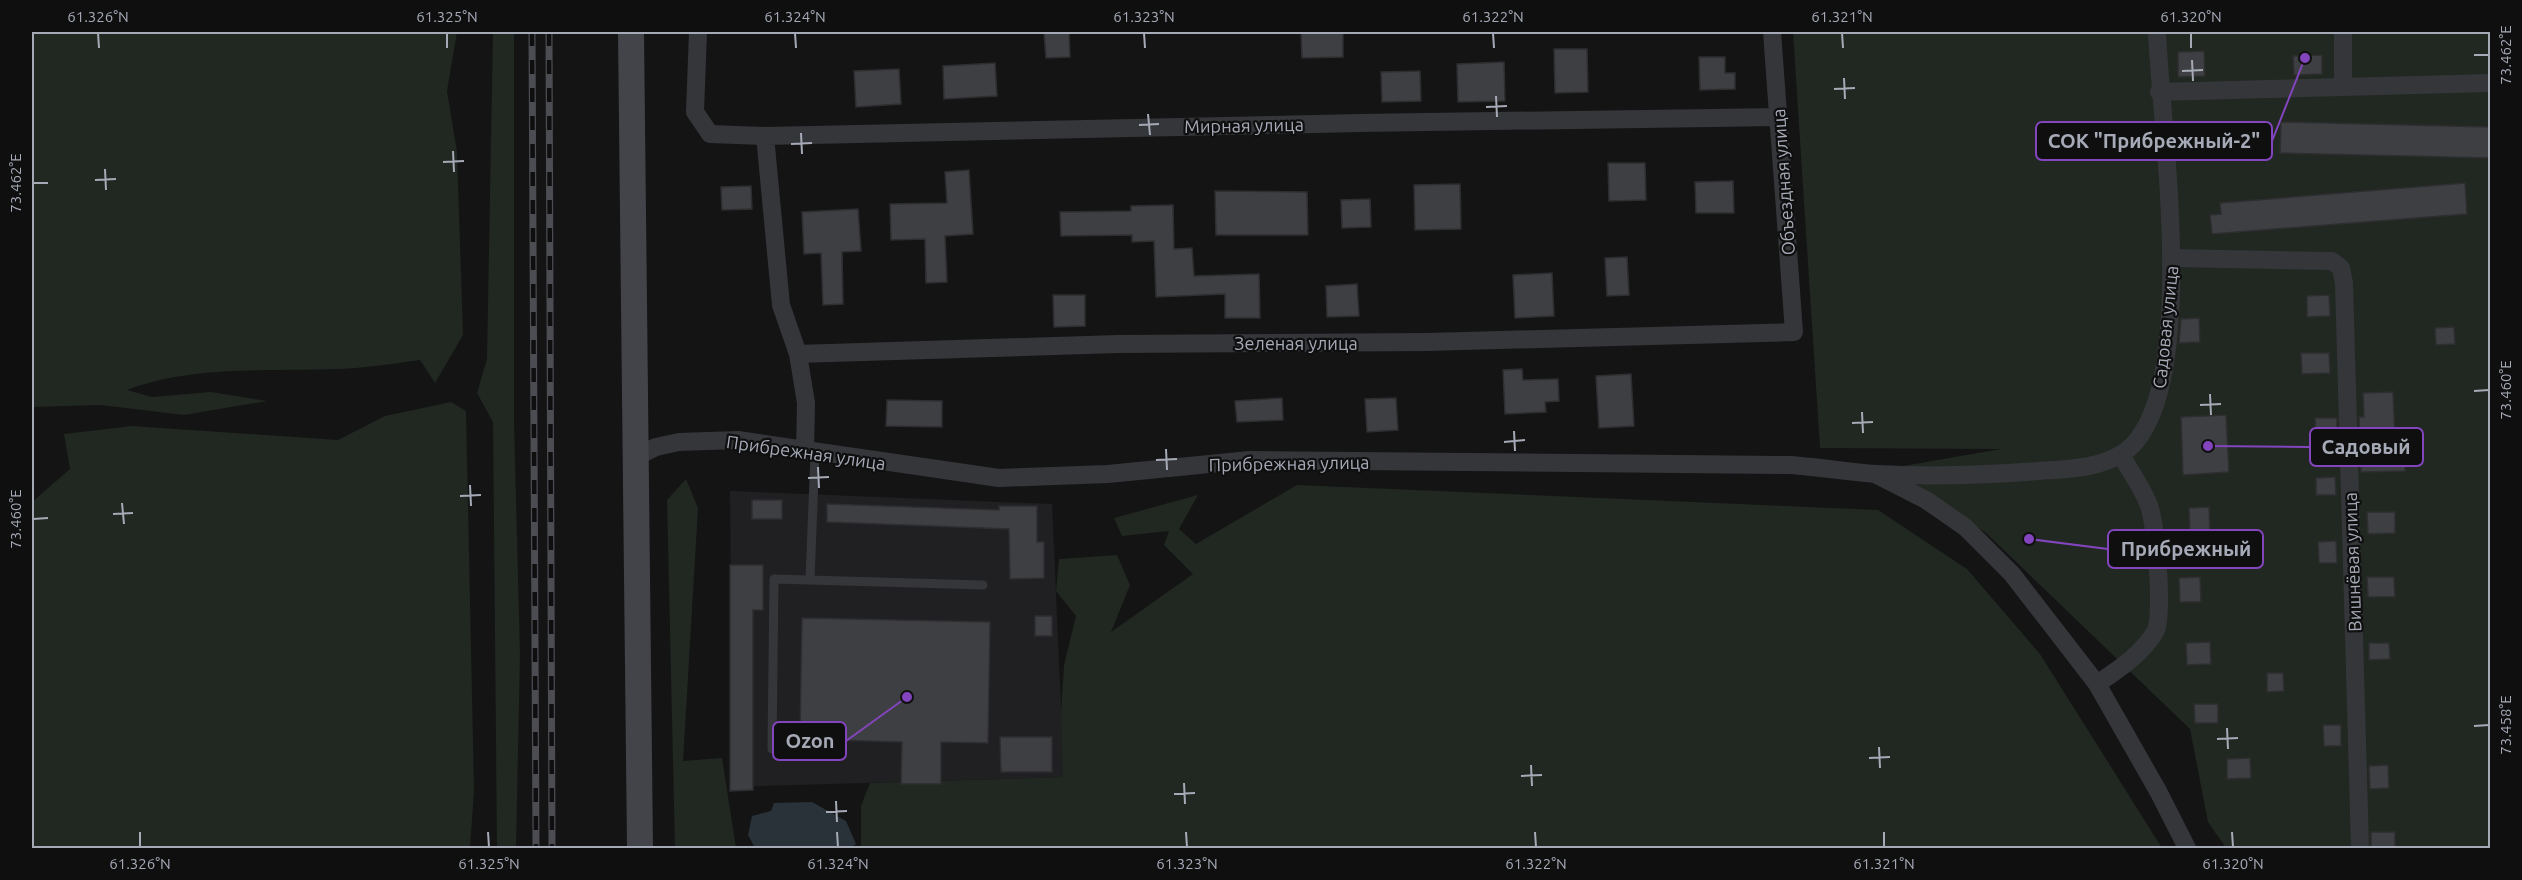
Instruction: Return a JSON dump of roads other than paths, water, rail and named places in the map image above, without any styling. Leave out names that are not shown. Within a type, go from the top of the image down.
[{"type":"street","points":[[632,32],[640,849]]},
{"type":"street","name":"Мирная улица","points":[[698,32],[695,112],[710,134],[765,136],[1360,123],[1779,117]]},
{"type":"street","name":"Объездная улица","points":[[1772,32],[1794,332]]},
{"type":"street","name":"Садовая улица","points":[[2121,455],[2134,445],[2156,404],[2164,375],[2172,258],[2171,202],[2159,92],[2157,32]]},
{"type":"street","points":[[2343,32],[2343,87]]},
{"type":"street","points":[[2159,92],[2490,83]]},
{"type":"street","points":[[765,136],[781,305],[798,354],[806,404],[810,453]]},
{"type":"street","name":"Вишнёвая улица","points":[[2172,258],[2332,261],[2341,268],[2344,283],[2360,849]]},
{"type":"street","name":"Зеленая улица","points":[[798,354],[1118,344],[1428,342],[1794,332]]},
{"type":"street","name":"Прибрежная улица","points":[[637,456],[679,442],[714,439],[738,440],[810,453],[999,478],[1108,474],[1250,460],[1791,465],[1875,474]]},
{"type":"street","points":[[1875,474],[2001,474],[2084,467],[2121,455],[2149,504],[2153,523],[2160,604],[2157,629],[2138,655],[2097,684]]},
{"type":"street","points":[[1875,474],[1926,500],[1965,527],[1992,552],[2054,626],[2097,684],[2158,791],[2187,849]]},
{"type":"lane","points":[[810,453],[810,579]]},
{"type":"lane","points":[[771,749],[774,579],[983,585]]},
{"type":"railway","points":[[532,32],[536,848]]},
{"type":"railway","points":[[549,32],[552,848]]},
{"type":"place","name":"СОК \"Прибрежный-2\"","points":[[2305,58]]},
{"type":"place","name":"Садовый","points":[[2208,446]]},
{"type":"place","name":"Прибрежный","points":[[2029,539]]},
{"type":"place","name":"Ozon","points":[[907,697]]}]
